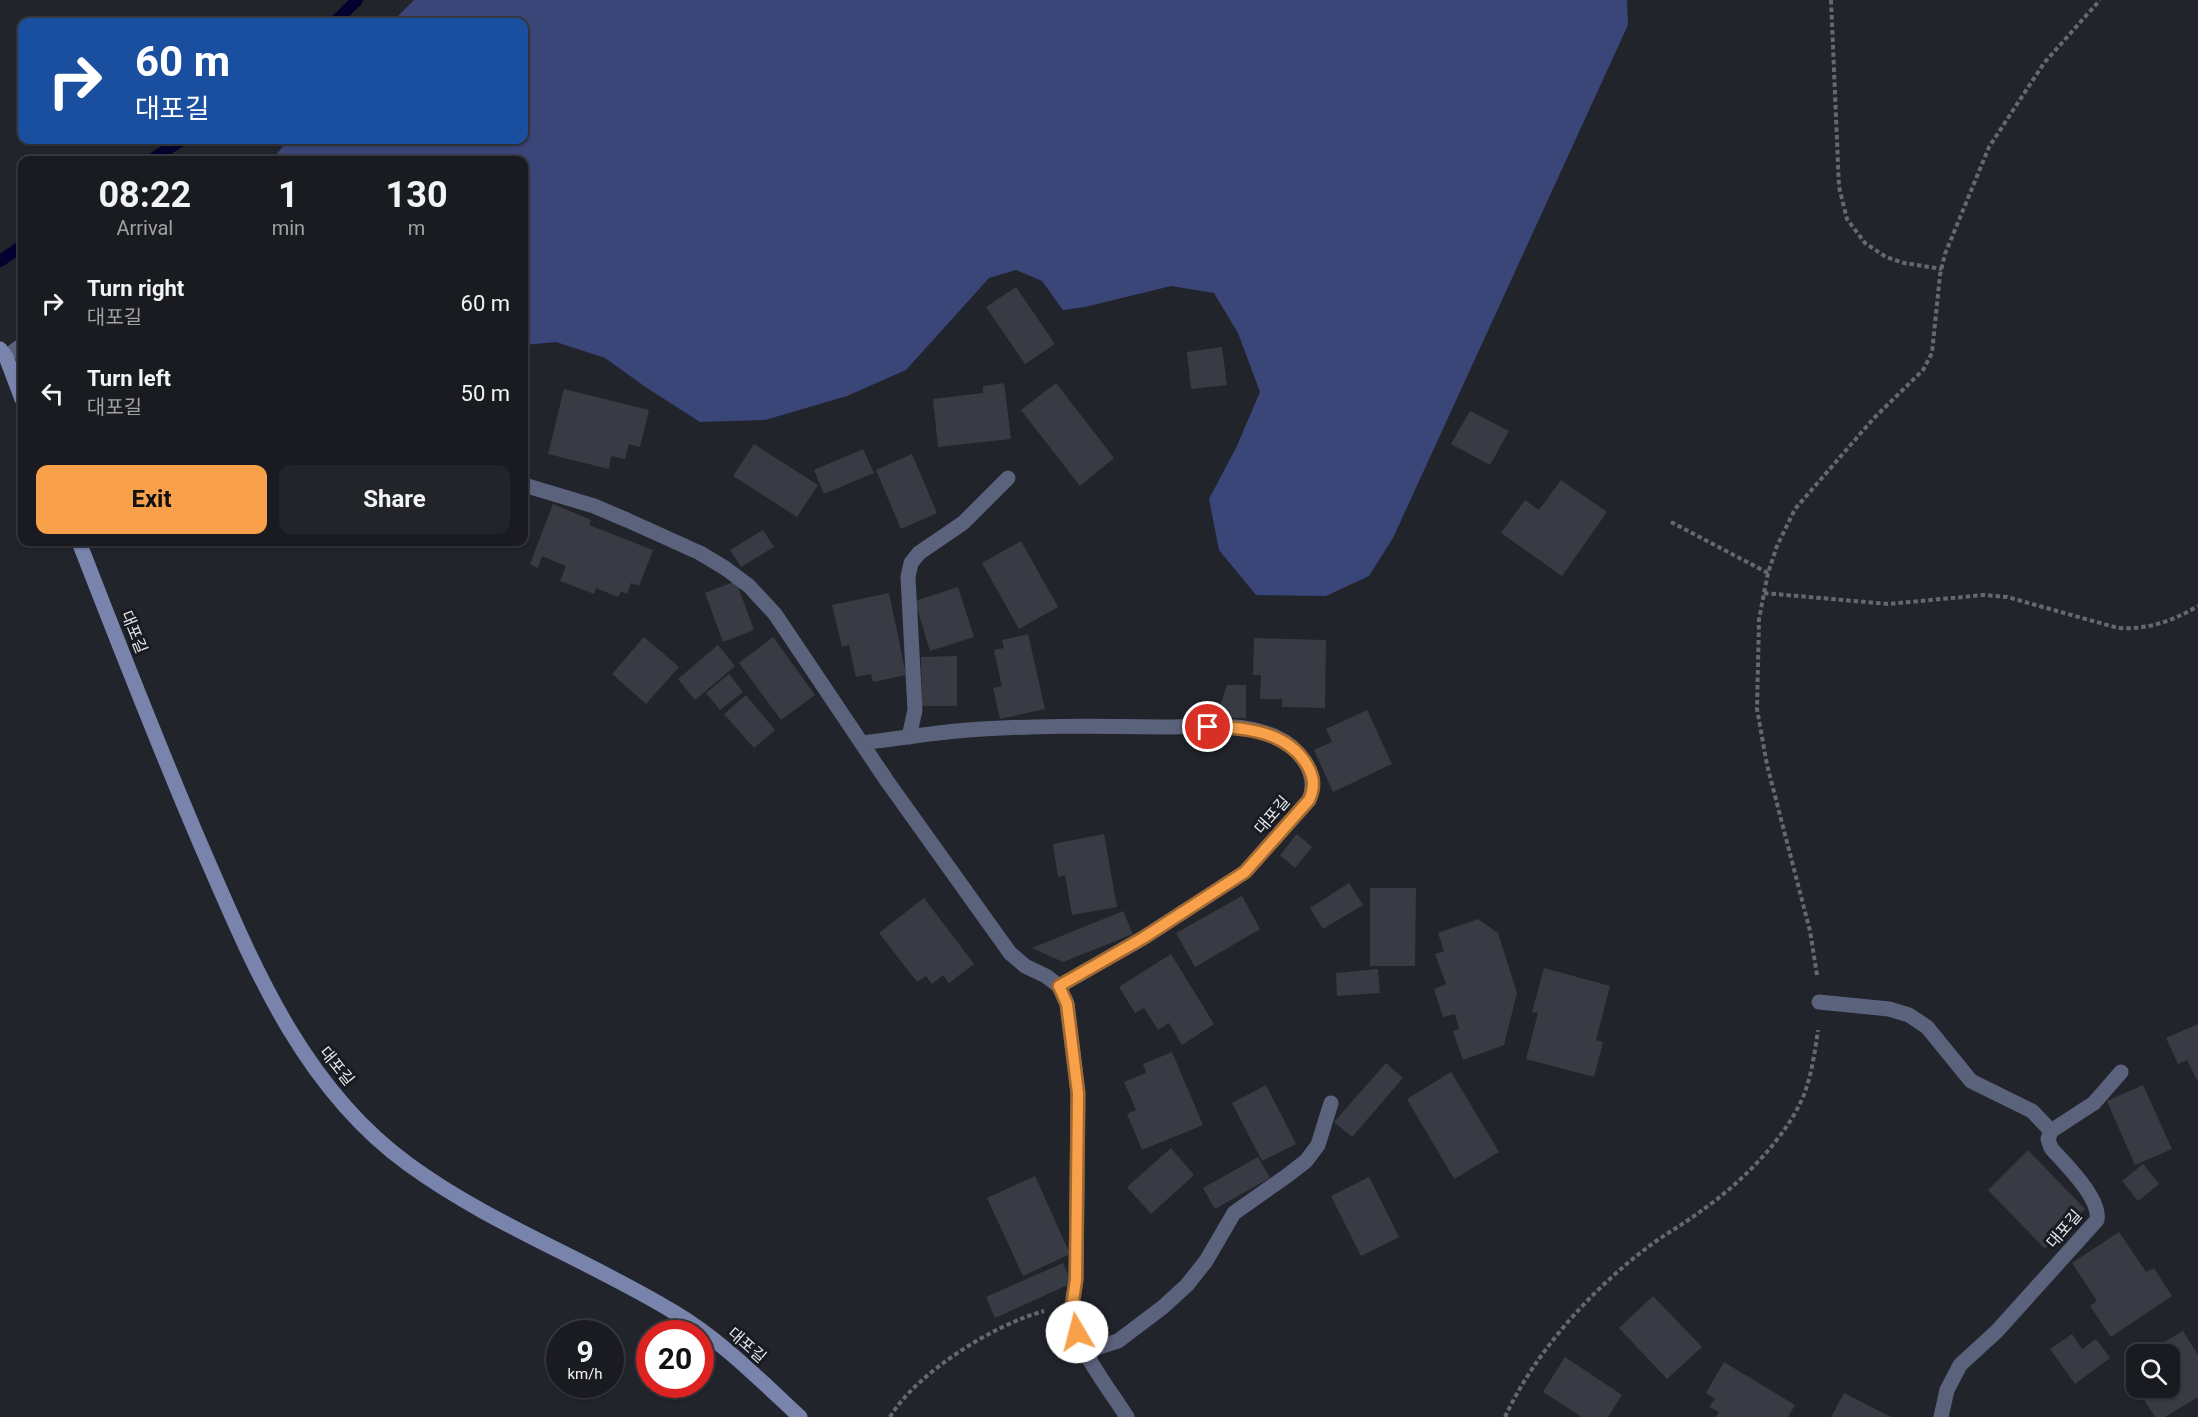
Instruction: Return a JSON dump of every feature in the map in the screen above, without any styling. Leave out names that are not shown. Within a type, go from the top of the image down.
[{"type":"street","points":[[3,353],[18,389]]},
{"type":"street","name":"대포길","points":[[81,546],[172,778],[247,951],[286,1026],[328,1085],[380,1142],[407,1164],[519,1231],[674,1312],[724,1348],[800,1417]]},
{"type":"lane","points":[[3,353],[18,347]]},
{"type":"lane","points":[[909,737],[915,710],[908,577],[911,563],[919,553],[976,512],[1008,478]]},
{"type":"lane","points":[[528,486],[594,506],[700,553],[749,586],[775,614],[886,781],[1010,953],[1026,966],[1046,976],[1059,986],[1067,1004],[1078,1093],[1076,1280],[1072,1307],[1077,1332],[1086,1351],[1127,1417]]},
{"type":"lane","name":"대포길","points":[[862,743],[958,731],[1079,726],[1229,727],[1274,736],[1300,754],[1313,776],[1314,789],[1309,800],[1245,872],[1152,932],[1059,986]]},
{"type":"lane","points":[[1819,1002],[1889,1008],[1909,1015],[1927,1026],[1971,1081],[2032,1112],[2051,1131],[2094,1103],[2121,1072]]},
{"type":"lane","points":[[1086,1351],[1118,1341],[1163,1307],[1187,1285],[1206,1261],[1234,1213],[1306,1161],[1318,1145],[1331,1103]]},
{"type":"lane","name":"대포길","points":[[1941,1417],[1947,1390],[1960,1365],[1997,1331],[2097,1220],[2098,1212],[2095,1201],[2051,1148],[2048,1139],[2051,1131]]},
{"type":"path","points":[[1831,0],[1839,187],[1847,219],[1865,243],[1886,257],[1904,263],[1942,269]]},
{"type":"path","points":[[1505,1417],[1537,1364],[1564,1327],[1595,1294],[1648,1246],[1703,1210],[1740,1180],[1787,1125],[1804,1094],[1813,1063],[1819,1002],[1810,931],[1767,765],[1757,709],[1759,619],[1768,573],[1777,546],[1795,509],[1874,418],[1923,370],[1932,352],[1945,254],[1989,147],[2044,63],[2100,0]]},
{"type":"path","points":[[1671,522],[1768,573]]},
{"type":"path","points":[[1764,593],[1888,604],[1964,596],[2007,597],[2118,628],[2134,629],[2170,621],[2198,606]]},
{"type":"path","points":[[890,1417],[909,1392],[928,1374],[991,1333],[1020,1318],[1044,1311],[1072,1307]]},
{"type":"shaded area","points":[[414,0],[1627,0],[1628,25],[1393,538],[1369,576],[1326,596],[1256,595],[1219,550],[1209,499],[1236,448],[1260,392],[1238,333],[1214,293],[1171,286],[1085,307],[1063,310],[1042,281],[1016,270],[989,278],[906,370],[847,396],[765,420],[700,422],[605,358],[556,342],[528,345],[528,156],[275,156],[285,144],[528,144],[528,18],[396,18]]},
{"type":"building","points":[[1016,287],[1055,344],[1025,364],[986,307]]},
{"type":"building","points":[[1222,347],[1227,385],[1191,389],[1187,352]]},
{"type":"building","points":[[1004,383],[1011,439],[938,447],[933,399],[983,393],[983,386]]},
{"type":"building","points":[[1056,383],[1114,458],[1080,486],[1021,410]]},
{"type":"building","points":[[564,389],[649,410],[640,447],[629,444],[625,459],[611,456],[609,469],[548,454]]},
{"type":"building","points":[[1470,411],[1509,431],[1490,465],[1451,444]]},
{"type":"building","points":[[754,444],[818,485],[797,517],[733,476]]},
{"type":"building","points":[[863,449],[874,473],[824,494],[814,470]]},
{"type":"building","points":[[912,454],[937,513],[901,529],[876,470]]},
{"type":"building","points":[[1561,480],[1607,512],[1562,576],[1501,533],[1525,500],[1539,510]]},
{"type":"building","points":[[553,504],[591,520],[589,525],[653,550],[639,586],[631,583],[627,594],[621,591],[618,597],[596,588],[594,594],[560,581],[566,566],[542,556],[538,568],[530,564]]},
{"type":"building","points":[[763,530],[774,547],[741,567],[730,550]]},
{"type":"building","points":[[1021,541],[1058,607],[1019,629],[982,563]]},
{"type":"building","points":[[736,581],[754,630],[723,642],[705,593]]},
{"type":"building","points":[[958,587],[974,637],[930,651],[915,601]]},
{"type":"building","points":[[889,593],[906,675],[873,682],[871,674],[856,677],[849,645],[842,647],[832,605]]},
{"type":"building","points":[[1028,634],[1045,709],[1000,719],[993,688],[1002,686],[994,650],[1004,648],[1002,640]]},
{"type":"building","points":[[644,637],[679,667],[646,704],[612,674]]},
{"type":"building","points":[[773,637],[815,695],[781,720],[739,663]]},
{"type":"building","points":[[1254,638],[1326,640],[1325,708],[1282,707],[1282,699],[1260,699],[1261,675],[1253,675]]},
{"type":"building","points":[[718,645],[735,666],[695,700],[678,679]]},
{"type":"building","points":[[957,656],[957,706],[922,706],[921,657]]},
{"type":"building","points":[[729,674],[743,692],[720,710],[706,693]]},
{"type":"building","points":[[1227,685],[1246,685],[1246,718],[1216,718]]},
{"type":"building","points":[[746,695],[775,730],[754,748],[724,714]]},
{"type":"building","points":[[1367,710],[1392,764],[1333,792],[1314,750],[1332,742],[1326,729]]},
{"type":"building","points":[[1104,834],[1117,907],[1072,915],[1065,875],[1058,877],[1053,844]]},
{"type":"building","points":[[1297,834],[1312,847],[1295,868],[1280,855]]},
{"type":"building","points":[[1349,883],[1363,905],[1323,929],[1310,908]]},
{"type":"building","points":[[1370,888],[1416,888],[1415,966],[1370,966]]},
{"type":"building","points":[[1242,896],[1260,929],[1195,967],[1176,933]]},
{"type":"building","points":[[924,898],[974,964],[949,983],[943,975],[932,984],[926,976],[917,982],[879,933]]},
{"type":"building","points":[[1123,911],[1133,934],[1063,962],[1032,948]]},
{"type":"building","points":[[1478,919],[1498,933],[1517,993],[1504,1045],[1463,1060],[1453,1031],[1459,1029],[1455,1014],[1443,1017],[1434,989],[1446,984],[1435,954],[1444,951],[1438,933]]},
{"type":"building","points":[[1171,954],[1214,1024],[1182,1045],[1169,1023],[1158,1030],[1144,1008],[1135,1013],[1119,987]]},
{"type":"building","points":[[1544,968],[1610,986],[1596,1040],[1603,1042],[1594,1077],[1526,1059],[1538,1013],[1532,1012]]},
{"type":"building","points":[[1378,969],[1380,993],[1337,996],[1336,973]]},
{"type":"building","points":[[2198,1024],[2198,1082],[2187,1060],[2178,1064],[2166,1038]]},
{"type":"building","points":[[1172,1052],[1203,1125],[1142,1150],[1127,1114],[1136,1110],[1124,1082],[1146,1073],[1143,1064]]},
{"type":"building","points":[[1386,1063],[1403,1078],[1352,1137],[1334,1122]]},
{"type":"building","points":[[1451,1072],[1499,1152],[1454,1179],[1407,1099]]},
{"type":"building","points":[[1266,1085],[1296,1144],[1262,1161],[1232,1103]]},
{"type":"building","points":[[2143,1085],[2172,1149],[2135,1165],[2107,1101]]},
{"type":"building","points":[[1171,1148],[1194,1175],[1151,1214],[1127,1187]]},
{"type":"building","points":[[2028,1150],[2085,1209],[2045,1249],[1988,1190]]},
{"type":"building","points":[[1258,1157],[1270,1178],[1215,1209],[1203,1188]]},
{"type":"building","points":[[2143,1164],[2159,1184],[2138,1201],[2122,1181]]},
{"type":"building","points":[[1035,1176],[1070,1254],[1023,1276],[987,1198]]},
{"type":"building","points":[[1369,1177],[1399,1237],[1361,1256],[1331,1196]]},
{"type":"building","points":[[2119,1232],[2146,1272],[2154,1268],[2172,1296],[2111,1337],[2090,1306],[2097,1301],[2072,1263]]},
{"type":"building","points":[[1063,1263],[1072,1283],[995,1318],[986,1297]]},
{"type":"building","points":[[1653,1296],[1702,1347],[1667,1379],[1619,1328]]},
{"type":"building","points":[[2183,1331],[2198,1355],[2198,1397],[2165,1417],[2155,1417],[2143,1398],[2180,1398],[2180,1344],[2161,1344]]},
{"type":"building","points":[[2072,1334],[2082,1349],[2096,1339],[2110,1358],[2075,1384],[2050,1349]]},
{"type":"building","points":[[1565,1357],[1622,1395],[1608,1417],[1582,1417],[1543,1392]]},
{"type":"building","points":[[1724,1362],[1795,1405],[1788,1417],[1716,1417],[1719,1412],[1709,1407],[1715,1399],[1706,1393]]},
{"type":"building","points":[[1844,1393],[1891,1417],[1831,1417]]},
{"type":"waterway","points":[[339,18],[357,0]]},
{"type":"waterway","points":[[157,156],[176,144]]},
{"type":"waterway","points":[[0,261],[18,249]]},
{"type":"route","points":[[1077,1332],[1072,1307],[1076,1280],[1078,1093],[1067,1004],[1059,986],[1143,938],[1245,872],[1309,800],[1314,789],[1313,776],[1300,754],[1274,736],[1246,729],[1208,727]]}]
